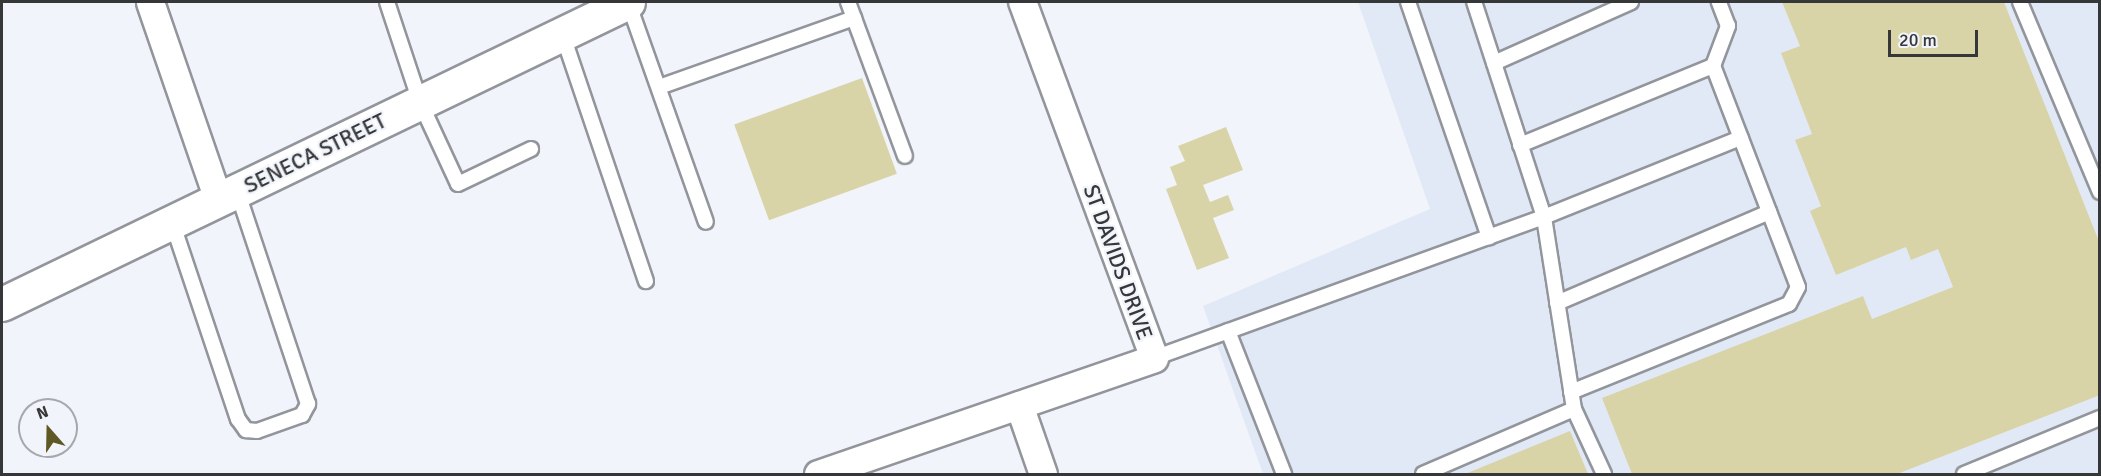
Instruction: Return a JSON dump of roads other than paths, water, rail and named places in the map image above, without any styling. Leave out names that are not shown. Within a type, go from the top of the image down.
[{"type":"street","points":[[150,2],[228,195]]},
{"type":"street","name":"ST DAVIDS DRIVE","points":[[818,474],[1154,358],[1022,2]]},
{"type":"street","name":"SENECA STREET","points":[[2,304],[562,33],[619,3]]},
{"type":"street","points":[[1019,405],[1043,474]]},
{"type":"lane","points":[[387,2],[420,102],[458,184],[531,149]]},
{"type":"lane","points":[[848,2],[905,156]]},
{"type":"lane","points":[[1408,2],[1490,237]]},
{"type":"lane","points":[[1474,2],[1544,217],[1574,409],[1604,474]]},
{"type":"lane","points":[[1494,63],[1631,2]]},
{"type":"lane","points":[[1571,392],[1789,304],[1798,287],[1713,66],[1728,26],[1719,2]]},
{"type":"lane","points":[[2020,2],[2100,192]]},
{"type":"lane","points":[[619,3],[658,87],[706,222]]},
{"type":"lane","points":[[658,87],[854,18]]},
{"type":"lane","points":[[562,33],[646,281]]},
{"type":"lane","points":[[1520,145],[1713,66]]},
{"type":"lane","points":[[1154,358],[1544,217],[1741,138]]},
{"type":"lane","points":[[172,222],[238,419],[246,430],[257,431],[302,415],[308,404],[228,195]]},
{"type":"lane","points":[[1557,303],[1769,212]]},
{"type":"lane","points":[[1228,331],[1284,474]]},
{"type":"lane","points":[[1423,474],[1574,409]]},
{"type":"lane","points":[[1964,474],[2100,418]]}]
